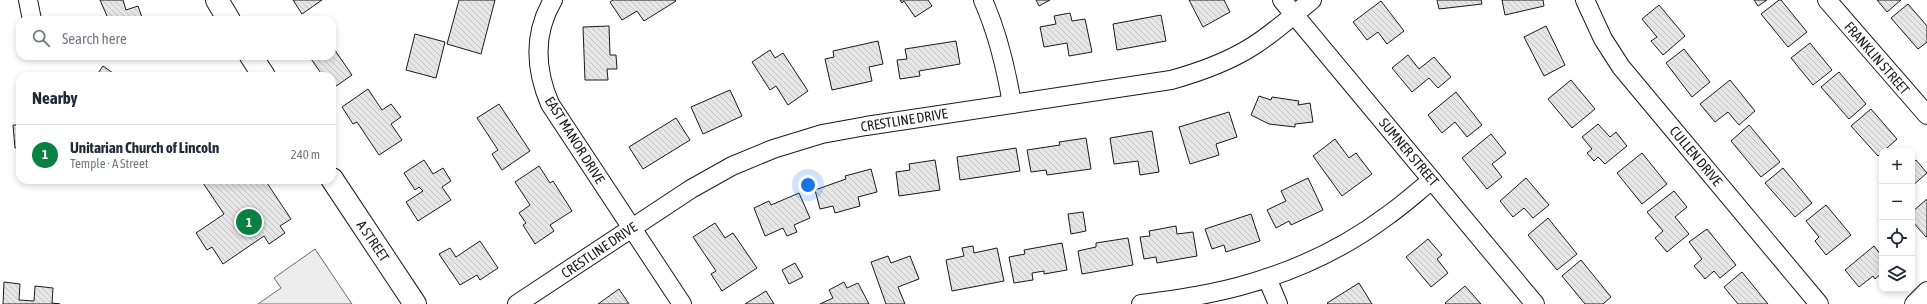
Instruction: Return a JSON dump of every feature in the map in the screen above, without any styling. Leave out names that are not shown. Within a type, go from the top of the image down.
[{"type":"main road","points":[[216,0],[226,16]]},
{"type":"main road","points":[[254,60],[261,72]]},
{"type":"main road","name":"A STREET","points":[[335,184],[415,304]]},
{"type":"street","points":[[28,0],[31,16]]},
{"type":"street","name":"EAST MANOR DRIVE","points":[[552,0],[540,28],[538,67],[542,86],[550,104],[682,304]]},
{"type":"street","points":[[983,0],[995,28],[1005,65],[1012,104]]},
{"type":"street","name":"SUMNER STREET","points":[[1282,0],[1535,304]]},
{"type":"street","name":"CRESTLINE DRIVE","points":[[517,304],[691,189],[732,166],[773,149],[822,134],[866,126],[1171,80],[1200,72],[1254,46],[1312,0]]},
{"type":"street","name":"CULLEN DRIVE","points":[[1585,0],[1603,38],[1621,67],[1819,304]]},
{"type":"street","name":"FRANKLIN STREET","points":[[1827,0],[1927,115]]},
{"type":"street","points":[[1140,304],[1207,294],[1267,278],[1310,261],[1349,241],[1387,217],[1432,180]]},
{"type":"street","points":[[1267,278],[1278,304]]},
{"type":"street","points":[[1914,304],[1927,291]]},
{"type":"shaded area","points":[[315,249],[352,304],[258,304],[281,288],[274,278]]},
{"type":"building","points":[[100,0],[123,0],[126,10],[138,6],[142,16],[107,16]]},
{"type":"building","points":[[293,0],[322,0],[302,14]]},
{"type":"building","points":[[459,0],[495,0],[481,54],[447,44]]},
{"type":"building","points":[[613,0],[676,1],[644,21],[637,11],[622,20],[610,2]]},
{"type":"building","points":[[900,0],[928,0],[932,6],[915,17],[904,1],[902,3]]},
{"type":"building","points":[[1036,0],[1050,0],[1039,6]]},
{"type":"building","points":[[1189,0],[1224,0],[1230,12],[1203,27]]},
{"type":"building","points":[[1437,0],[1481,0],[1482,4],[1439,9]]},
{"type":"building","points":[[1502,0],[1543,0],[1544,6],[1505,15]]},
{"type":"building","points":[[1754,0],[1767,0],[1758,6]]},
{"type":"building","points":[[1781,0],[1807,32],[1788,47],[1761,14]]},
{"type":"building","points":[[1877,0],[1901,0],[1887,12]]},
{"type":"building","points":[[1381,1],[1404,31],[1387,44],[1378,32],[1367,40],[1353,22]]},
{"type":"building","points":[[1908,4],[1927,26],[1927,42],[1918,49],[1891,18]]},
{"type":"building","points":[[1659,5],[1685,36],[1663,55],[1651,41],[1657,37],[1642,19]]},
{"type":"building","points":[[1070,13],[1072,21],[1085,19],[1092,52],[1069,56],[1067,43],[1044,47],[1040,27],[1056,24],[1054,16]]},
{"type":"building","points":[[1161,15],[1166,41],[1117,50],[1113,24]]},
{"type":"building","points":[[609,26],[610,55],[616,55],[617,69],[607,69],[608,80],[585,80],[583,27]]},
{"type":"building","points":[[1546,26],[1565,65],[1544,76],[1524,37]]},
{"type":"building","points":[[415,34],[445,42],[436,78],[406,70]]},
{"type":"building","points":[[878,41],[883,64],[869,67],[872,81],[832,90],[825,59],[834,57],[833,51]]},
{"type":"building","points":[[956,41],[960,64],[919,71],[920,76],[900,79],[897,60],[907,59],[905,49]]},
{"type":"building","points":[[1810,43],[1832,70],[1813,85],[1791,58]]},
{"type":"building","points":[[1684,49],[1710,82],[1692,97],[1666,63]]},
{"type":"building","points":[[770,50],[775,58],[783,53],[808,91],[788,105],[776,86],[770,90],[752,62]]},
{"type":"building","points":[[336,52],[352,75],[336,86],[336,72],[320,72],[312,60],[336,60]]},
{"type":"building","points":[[1408,55],[1419,69],[1434,57],[1451,77],[1438,88],[1429,78],[1412,92],[1392,68]]},
{"type":"building","points":[[103,66],[111,72],[99,72]]},
{"type":"building","points":[[1839,72],[1866,104],[1849,119],[1821,87]]},
{"type":"building","points":[[1571,80],[1595,109],[1572,128],[1548,99]]},
{"type":"building","points":[[1730,80],[1755,111],[1739,125],[1728,112],[1715,122],[1700,104]]},
{"type":"building","points":[[368,89],[382,110],[391,104],[401,117],[391,124],[402,140],[379,155],[357,122],[353,124],[342,107]]},
{"type":"building","points":[[730,90],[742,116],[703,134],[691,107]]},
{"type":"building","points":[[1456,92],[1482,125],[1467,137],[1455,122],[1442,133],[1428,115]]},
{"type":"building","points":[[1259,96],[1271,100],[1272,97],[1299,101],[1298,105],[1310,103],[1313,122],[1295,124],[1295,127],[1269,124],[1251,115]]},
{"type":"building","points":[[499,104],[530,151],[502,170],[492,154],[498,150],[477,118]]},
{"type":"building","points":[[1871,109],[1897,139],[1887,148],[1879,148],[1878,156],[1851,126]]},
{"type":"building","points":[[1229,112],[1237,137],[1216,144],[1219,155],[1190,164],[1179,127]]},
{"type":"building","points":[[676,118],[690,140],[643,169],[629,147]]},
{"type":"building","points":[[1598,124],[1610,137],[1616,132],[1627,146],[1605,164],[1598,157],[1594,161],[1587,153],[1592,149],[1582,137]]},
{"type":"building","points":[[13,125],[16,125],[15,148]]},
{"type":"building","points":[[1749,125],[1780,162],[1761,177],[1731,141]]},
{"type":"building","points":[[1152,131],[1159,172],[1140,175],[1138,161],[1114,164],[1110,138]]},
{"type":"building","points":[[1491,134],[1506,153],[1492,164],[1502,177],[1487,189],[1462,158]]},
{"type":"building","points":[[1086,138],[1091,169],[1047,175],[1046,170],[1031,172],[1027,150],[1060,145],[1059,142]]},
{"type":"building","points":[[1335,139],[1349,158],[1356,153],[1372,174],[1342,196],[1313,156]]},
{"type":"building","points":[[1016,148],[1020,171],[960,180],[957,157]]},
{"type":"building","points":[[1642,153],[1667,184],[1642,204],[1617,173]]},
{"type":"building","points":[[424,160],[433,174],[443,168],[451,181],[442,187],[451,200],[418,221],[406,202],[423,191],[419,187],[415,190],[404,173]]},
{"type":"building","points":[[935,160],[940,190],[899,196],[896,172],[910,170],[909,164]]},
{"type":"building","points":[[1916,160],[1927,173],[1915,183]]},
{"type":"building","points":[[539,166],[550,183],[553,181],[572,211],[550,225],[554,231],[535,244],[523,225],[526,223],[519,213],[530,205],[515,182]]},
{"type":"building","points":[[1783,168],[1812,203],[1795,217],[1765,183]]},
{"type":"building","points":[[871,169],[877,192],[858,197],[860,206],[835,213],[833,206],[820,209],[815,190],[846,179],[845,176]]},
{"type":"building","points":[[1308,178],[1323,210],[1291,225],[1289,221],[1276,228],[1267,210],[1286,201],[1281,191]]},
{"type":"building","points":[[1526,178],[1549,205],[1533,218],[1524,208],[1513,217],[1500,201]]},
{"type":"building","points":[[204,184],[268,184],[291,219],[280,226],[285,233],[269,244],[264,236],[223,264],[212,247],[207,250],[196,233],[224,214]]},
{"type":"building","points":[[1674,191],[1687,207],[1675,217],[1689,234],[1667,252],[1655,238],[1663,231],[1647,212]]},
{"type":"building","points":[[799,193],[810,218],[794,225],[797,232],[787,236],[783,228],[765,236],[754,208],[769,201],[771,205]]},
{"type":"building","points":[[1927,199],[1926,237],[1915,224],[1915,209]]},
{"type":"building","points":[[1826,205],[1851,235],[1826,255],[1815,241],[1819,237],[1806,221]]},
{"type":"building","points":[[1083,212],[1086,231],[1071,234],[1068,214]]},
{"type":"building","points":[[1251,214],[1260,241],[1226,252],[1224,245],[1212,249],[1205,229]]},
{"type":"building","points":[[1548,218],[1577,254],[1557,270],[1528,235]]},
{"type":"building","points":[[715,223],[725,238],[733,233],[757,268],[722,291],[711,274],[716,271],[693,237]]},
{"type":"building","points":[[1176,226],[1177,234],[1193,232],[1197,256],[1157,263],[1156,257],[1144,259],[1140,237],[1150,236],[1149,231]]},
{"type":"building","points":[[1707,229],[1736,265],[1720,278],[1714,271],[1705,279],[1694,266],[1702,259],[1689,242]]},
{"type":"building","points":[[1128,238],[1133,265],[1082,274],[1078,251],[1096,247],[1096,243]]},
{"type":"building","points":[[1428,239],[1442,255],[1437,259],[1448,273],[1431,287],[1406,257]]},
{"type":"building","points":[[480,241],[498,268],[480,280],[477,275],[460,285],[439,254],[450,248],[456,257]]},
{"type":"building","points":[[1062,243],[1067,270],[1044,274],[1044,271],[1032,273],[1033,280],[1014,283],[1009,257],[1025,254],[1024,250]]},
{"type":"building","points":[[973,246],[974,253],[997,248],[1004,281],[952,291],[946,260],[964,256],[962,248]]},
{"type":"building","points":[[1874,246],[1879,252],[1879,276],[1875,279],[1873,276],[1859,287],[1845,270]]},
{"type":"building","points":[[888,256],[891,263],[910,256],[919,279],[898,287],[905,304],[886,304],[871,262]]},
{"type":"building","points":[[1581,260],[1611,297],[1603,304],[1585,304],[1562,276]]},
{"type":"building","points":[[795,263],[803,277],[789,284],[782,270]]},
{"type":"building","points":[[1742,272],[1768,304],[1738,304],[1724,287]]},
{"type":"building","points":[[4,282],[20,284],[19,300],[34,301],[35,286],[53,288],[52,303],[60,304],[3,304]]},
{"type":"building","points":[[844,282],[847,288],[858,283],[869,304],[820,304],[833,298],[829,290]]},
{"type":"building","points":[[1359,283],[1372,304],[1327,303]]},
{"type":"building","points":[[1465,286],[1481,304],[1445,303]]},
{"type":"building","points":[[619,289],[629,304],[598,304]]},
{"type":"building","points":[[766,291],[774,304],[745,304]]},
{"type":"place","name":"Unitarian Church of Lincoln","points":[[249,222]]}]
